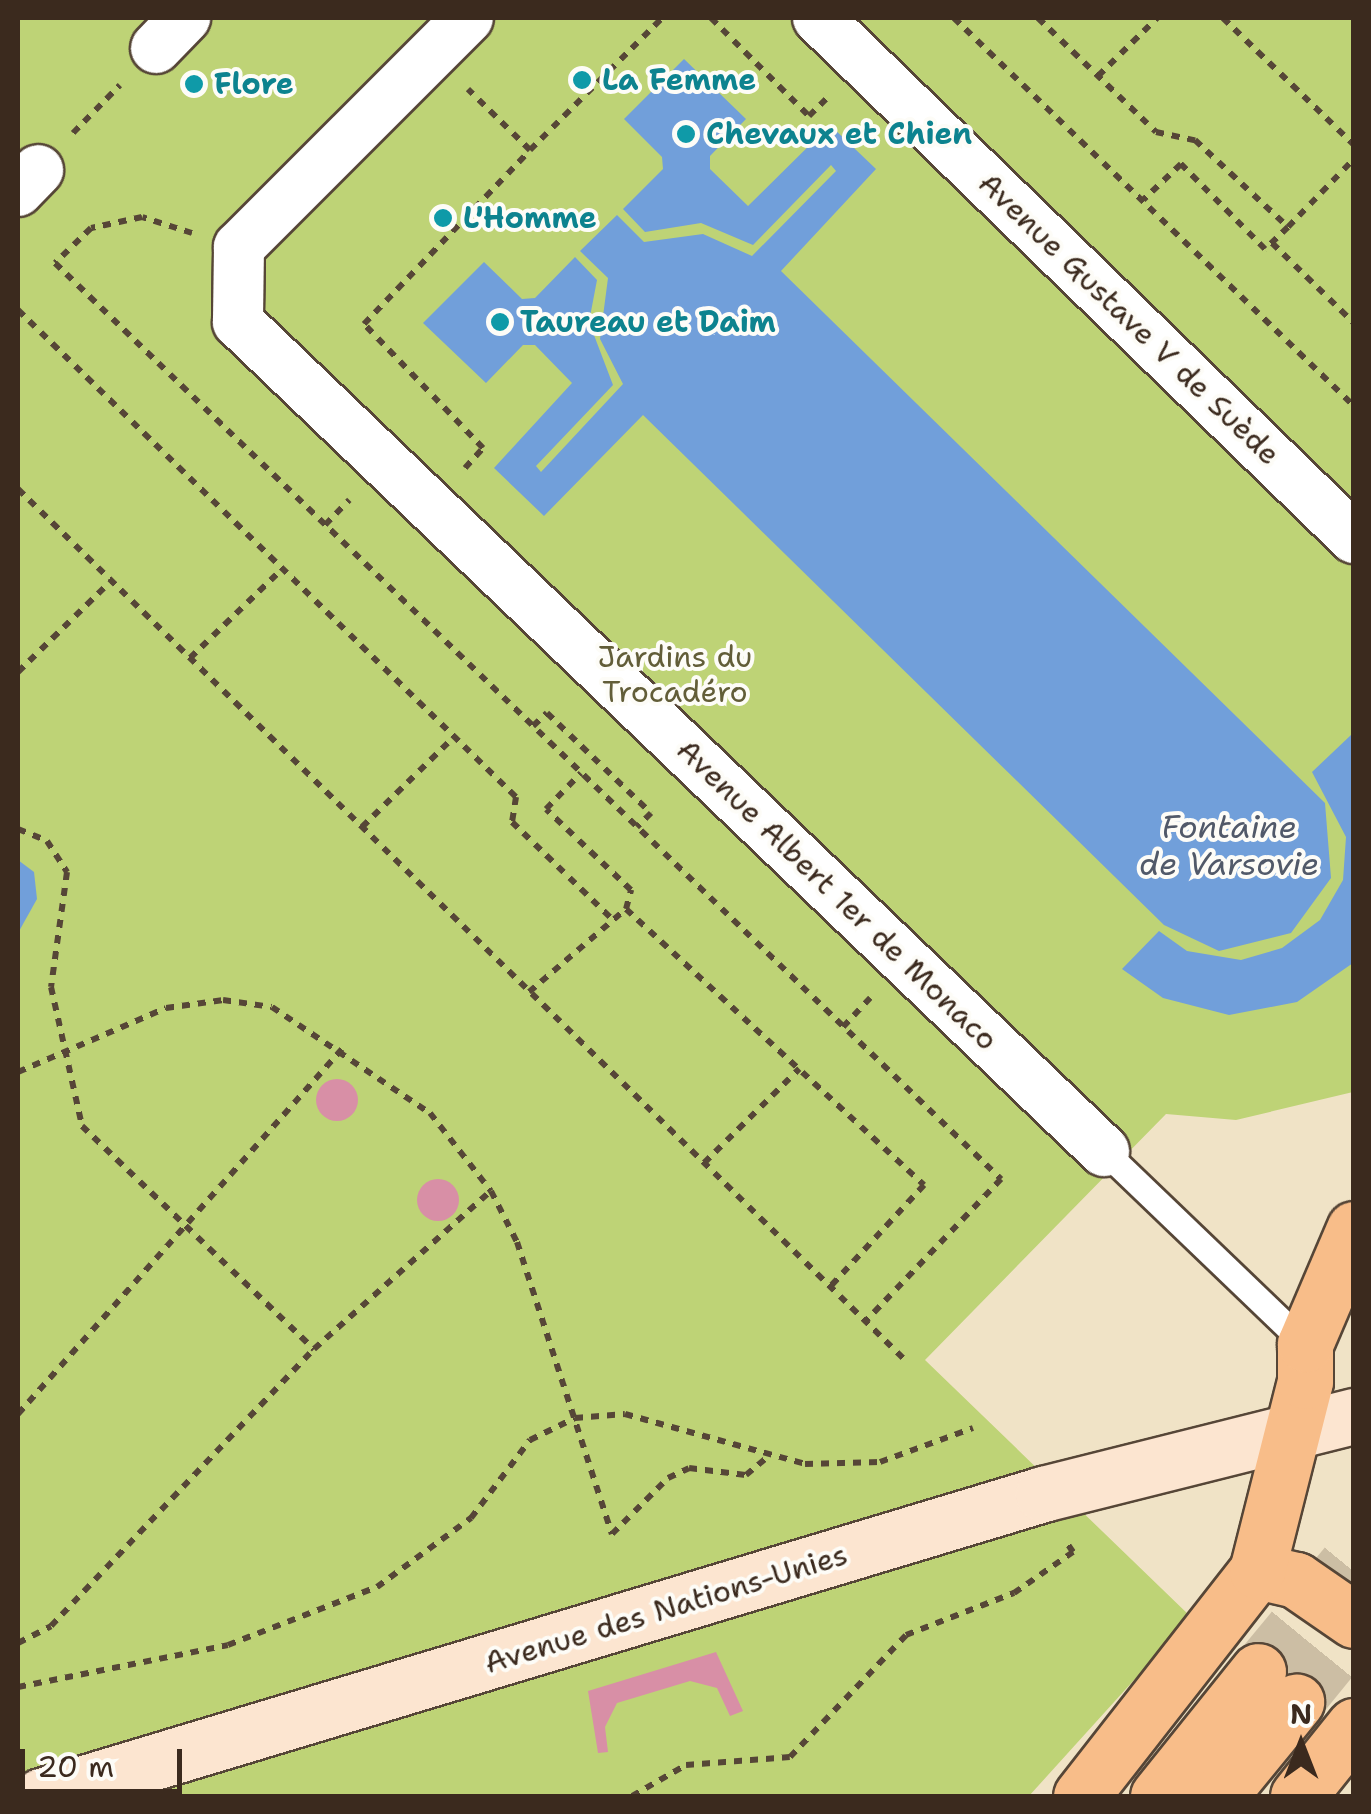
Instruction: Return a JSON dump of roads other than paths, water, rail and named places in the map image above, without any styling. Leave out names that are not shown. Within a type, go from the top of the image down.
[{"type":"main road","points":[[1081,1796],[1258,1570],[1293,1429],[1304,1344],[1354,1229]]},
{"type":"main road","points":[[1258,1570],[1296,1580],[1354,1620]]},
{"type":"main road","points":[[1158,1796],[1277,1687],[1219,1796]]},
{"type":"main road","points":[[1298,1796],[1354,1726]]},
{"type":"street","name":"Avenue Albert 1er de Monaco","points":[[468,18],[239,248],[238,322],[1104,1152]]},
{"type":"street","name":"Avenue Gustave V de Suède","points":[[818,18],[1354,538]]},
{"type":"street","name":"Avenue des Nations-Unies","points":[[42,1796],[1043,1494],[1354,1416]]},
{"type":"lane","name":"Avenue Albert 1er de Monaco","points":[[1104,1152],[1304,1344]]},
{"type":"water","name":"Fontaine de Varsovie","points":[[684,59],[746,119],[710,156],[710,169],[748,206],[830,125],[876,169],[781,271],[1325,803],[1331,878],[1291,933],[1219,951],[1164,925],[643,415],[544,516],[494,468],[572,383],[535,345],[523,345],[486,383],[423,323],[484,262],[522,299],[535,298],[575,257],[597,280],[589,322],[613,385],[536,466],[541,472],[623,384],[600,339],[608,278],[580,251],[617,215],[644,242],[703,234],[752,256],[836,171],[831,165],[753,245],[701,223],[645,232],[623,209],[663,169],[662,157],[624,119]]},
{"type":"water","points":[[1351,735],[1353,963],[1297,1002],[1229,1015],[1163,998],[1122,969],[1159,931],[1187,951],[1241,960],[1282,948],[1320,920],[1343,880],[1346,837],[1312,772]]},
{"type":"water","points":[[18,860],[34,872],[37,899],[18,933]]},
{"type":"tunnel","points":[[1258,1671],[1354,1555]]},
{"type":"tunnel","points":[[1296,1702],[1354,1631]]},
{"type":"place","name":"La Femme","points":[[582,80]]},
{"type":"place","name":"Flore","points":[[194,84]]},
{"type":"place","name":"Chevaux et Chien","points":[[686,134]]},
{"type":"place","name":"L'Homme","points":[[443,218]]},
{"type":"place","name":"Taureau et Daim","points":[[500,322]]},
{"type":"park label","name":"Jardins du Trocadéro","points":[[675,674]]}]
